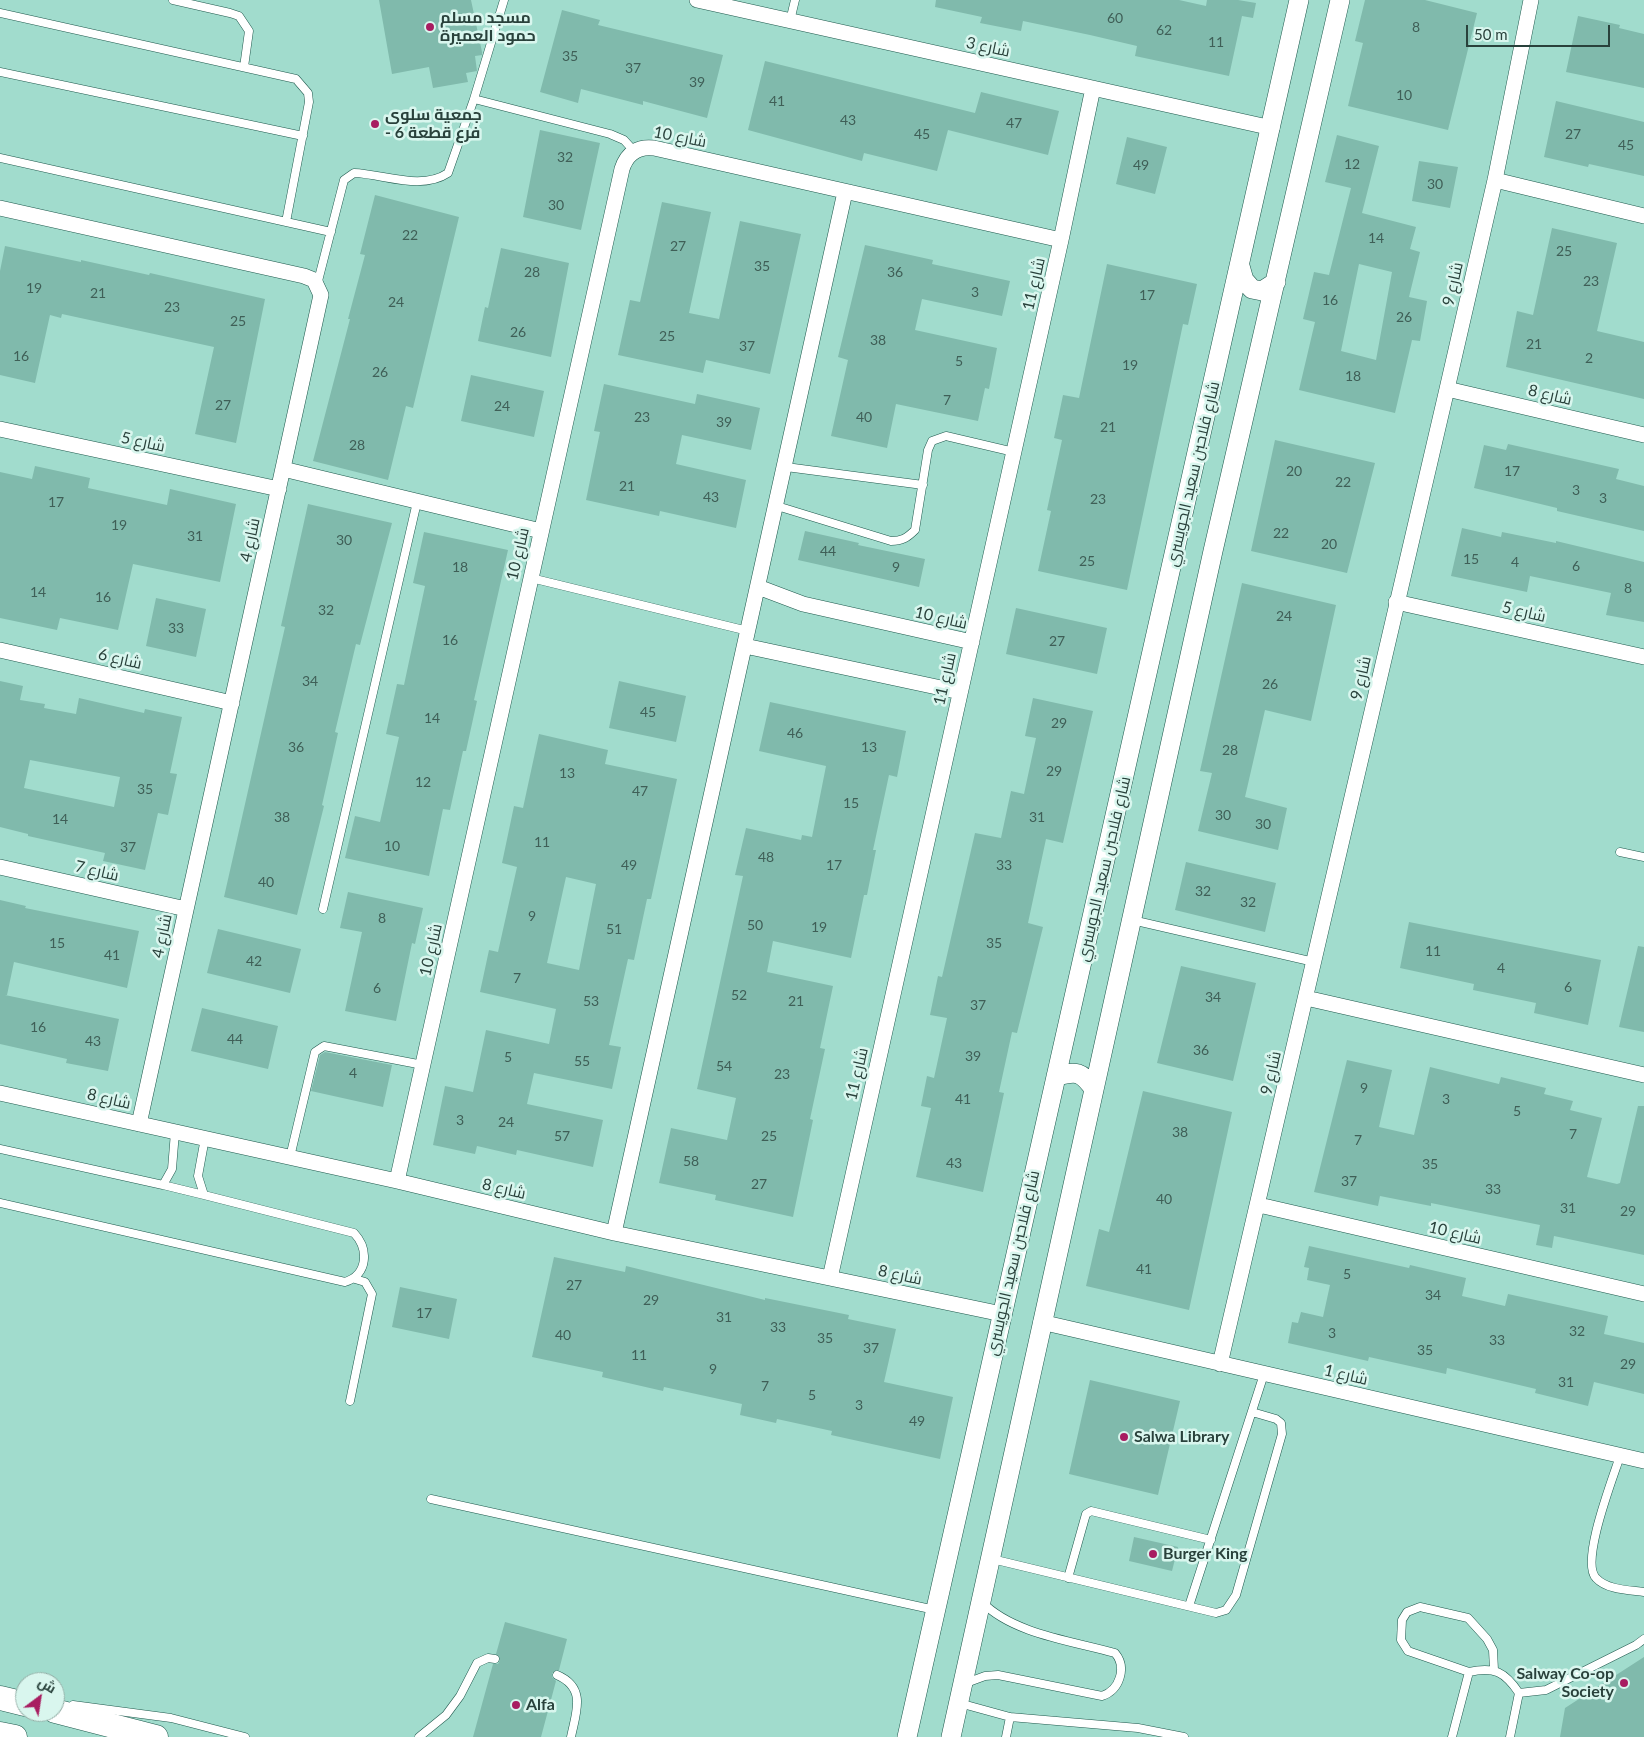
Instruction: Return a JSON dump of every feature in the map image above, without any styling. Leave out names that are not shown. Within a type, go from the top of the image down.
[{"type":"main road","points":[[65,1714],[156,1737]]},
{"type":"main road","points":[[0,1734],[15,1737]]},
{"type":"street","name":"شارع 3","points":[[697,0],[1272,128]]},
{"type":"street","name":"شارع فلاحبن سعيد الجويسري","points":[[908,1737],[935,1610],[1272,128],[1299,0]]},
{"type":"street","points":[[951,1737],[1041,1322],[1213,551],[1340,0]]},
{"type":"street","name":"شارع 9","points":[[1220,1364],[1259,1205],[1396,602],[1447,389],[1494,180],[1531,0]]},
{"type":"street","name":"شارع 11","points":[[830,1278],[1061,240],[1093,88]]},
{"type":"street","name":"شارع 10","points":[[397,1181],[624,162],[634,150],[654,148],[1061,240]]},
{"type":"street","points":[[1494,180],[1644,216]]},
{"type":"street","points":[[614,1233],[786,467],[845,192]]},
{"type":"street","points":[[0,208],[304,276],[317,285]]},
{"type":"street","points":[[1240,266],[1244,280],[1252,289],[1262,290],[1276,282]]},
{"type":"street","name":"شارع 4","points":[[139,1124],[321,300],[317,285]]},
{"type":"street","name":"شارع 8","points":[[1447,389],[1644,434]]},
{"type":"street","name":"شارع 5","points":[[0,429],[279,489]]},
{"type":"street","points":[[283,469],[541,532]]},
{"type":"street","name":"شارع 10","points":[[758,587],[803,604],[972,642]]},
{"type":"street","name":"شارع 5","points":[[1396,602],[1644,657]]},
{"type":"street","points":[[745,646],[960,692]]},
{"type":"street","name":"شارع 6","points":[[0,650],[232,703]]},
{"type":"street","name":"شارع 7","points":[[0,867],[186,910]]},
{"type":"street","points":[[1306,998],[1644,1075]]},
{"type":"street","points":[[1056,1076],[1074,1072],[1084,1076],[1094,1089]]},
{"type":"street","name":"شارع 8","points":[[0,1093],[397,1181],[614,1233],[1002,1314]]},
{"type":"street","name":"شارع 10","points":[[1259,1205],[1644,1294]]},
{"type":"street","name":"شارع 1","points":[[1041,1322],[1644,1461]]},
{"type":"lane","points":[[173,0],[230,12],[238,16],[249,31],[244,67]]},
{"type":"lane","points":[[317,285],[344,180],[354,173],[422,182],[437,180],[448,173],[474,99],[504,0]]},
{"type":"lane","points":[[790,21],[795,0]]},
{"type":"lane","points":[[0,13],[296,79],[304,85],[309,102],[286,222]]},
{"type":"lane","points":[[0,72],[303,136]]},
{"type":"lane","points":[[474,99],[610,134],[624,140],[634,150]]},
{"type":"lane","points":[[0,158],[331,232]]},
{"type":"lane","points":[[777,506],[891,542],[900,541],[908,537],[915,530],[929,445],[936,438],[946,436],[1014,452]]},
{"type":"lane","points":[[786,467],[923,485]]},
{"type":"lane","points":[[323,909],[417,502]]},
{"type":"lane","points":[[531,578],[748,631]]},
{"type":"lane","points":[[1620,852],[1644,857]]},
{"type":"lane","points":[[1132,920],[1314,962]]},
{"type":"lane","points":[[290,1157],[315,1052],[324,1046],[423,1066]]},
{"type":"lane","points":[[163,1185],[172,1169],[175,1132]]},
{"type":"lane","points":[[204,1195],[198,1176],[205,1138]]},
{"type":"lane","points":[[0,1149],[163,1185],[354,1233],[362,1241],[365,1250],[360,1273],[355,1279]]},
{"type":"lane","points":[[0,1202],[345,1282],[355,1279],[365,1282],[372,1294],[350,1401]]},
{"type":"lane","points":[[1189,1606],[1264,1374]]},
{"type":"lane","points":[[990,1559],[1216,1613],[1226,1610],[1236,1595],[1282,1434],[1281,1423],[1276,1419],[1252,1412]]},
{"type":"lane","points":[[1620,1456],[1595,1536],[1591,1557],[1592,1573],[1597,1580],[1611,1587],[1644,1592]]},
{"type":"lane","points":[[431,1499],[935,1610]]},
{"type":"lane","points":[[1068,1578],[1086,1514],[1091,1511],[1211,1540]]},
{"type":"lane","points":[[980,1601],[996,1614],[1014,1624],[1115,1653],[1121,1660],[1122,1667],[1116,1688],[1111,1693],[1102,1696],[998,1675],[979,1678],[960,1694],[1010,1717],[1138,1728],[1184,1737]]},
{"type":"lane","points":[[1494,1670],[1492,1650],[1487,1639],[1468,1618],[1420,1607],[1407,1612],[1402,1620],[1401,1640],[1408,1651],[1469,1672],[1494,1670],[1509,1679],[1519,1692],[1510,1737]]},
{"type":"lane","points":[[1519,1692],[1546,1690],[1636,1645],[1644,1639]]},
{"type":"lane","points":[[419,1737],[446,1715],[460,1696],[477,1663],[488,1658],[495,1659]]},
{"type":"lane","points":[[1452,1737],[1469,1672]]},
{"type":"lane","points":[[557,1675],[566,1679],[573,1686],[577,1694],[578,1704],[571,1737]]},
{"type":"lane","points":[[65,1705],[111,1709],[171,1718],[245,1737]]},
{"type":"lane","points":[[1006,1737],[1010,1717]]},
{"type":"building","name":"مسجد مسلم حمود العميرة","points":[[379,0],[471,0],[482,55],[475,56],[477,71],[466,73],[468,82],[433,88],[429,67],[392,74]]},
{"type":"building","points":[[936,0],[1179,0],[1206,6],[1207,0],[1238,0],[1256,3],[1253,18],[1242,16],[1229,76],[1135,56],[1137,46],[1090,35],[1023,21],[1021,31],[980,23],[982,17],[935,7]]},
{"type":"building","points":[[1365,0],[1425,0],[1477,13],[1448,130],[1348,106],[1363,43],[1355,41]]},
{"type":"building","points":[[562,10],[600,20],[598,25],[723,55],[707,118],[643,101],[643,105],[581,89],[578,103],[540,92]]},
{"type":"building","points":[[1578,16],[1620,25],[1619,28],[1644,34],[1644,88],[1566,72]]},
{"type":"building","points":[[765,61],[975,113],[981,92],[1059,111],[1048,155],[948,130],[937,171],[864,153],[862,161],[748,130]]},
{"type":"building","points":[[1556,101],[1644,122],[1644,176],[1589,164],[1588,167],[1544,157]]},
{"type":"building","points":[[540,130],[600,143],[581,230],[523,217]]},
{"type":"building","points":[[1337,135],[1379,146],[1362,213],[1416,227],[1410,249],[1420,252],[1409,297],[1427,301],[1420,341],[1412,340],[1395,413],[1299,390],[1315,322],[1303,319],[1314,272],[1329,275],[1351,188],[1325,182]],"holes":[[[1359,264],[1392,272],[1376,360],[1341,351]]]},
{"type":"building","points":[[1127,137],[1167,147],[1155,194],[1116,184]]},
{"type":"building","points":[[1419,161],[1458,167],[1450,208],[1412,201]]},
{"type":"building","points":[[375,195],[459,217],[413,408],[406,406],[388,480],[313,461],[365,255],[360,254]]},
{"type":"building","points":[[662,202],[711,212],[689,313],[719,319],[740,221],[801,234],[770,374],[706,360],[703,373],[618,355],[630,300],[640,302]]},
{"type":"building","points":[[1552,228],[1617,243],[1597,331],[1644,342],[1644,399],[1506,367],[1517,311],[1533,315]]},
{"type":"building","points":[[865,245],[933,260],[932,264],[1010,281],[1002,316],[922,299],[915,330],[997,348],[989,389],[985,388],[978,421],[896,404],[887,448],[831,436],[848,360],[838,357]]},
{"type":"building","points":[[5,246],[149,275],[150,273],[265,299],[236,443],[195,434],[214,347],[62,314],[61,318],[50,315],[35,383],[0,375],[0,271]]},
{"type":"building","points":[[501,248],[569,263],[551,357],[478,341],[485,307],[488,308]]},
{"type":"building","points":[[1107,264],[1197,284],[1188,325],[1183,324],[1127,590],[1038,571],[1051,511],[1047,510],[1062,440],[1054,438],[1063,395],[1079,398]]},
{"type":"building","points":[[471,375],[544,391],[534,437],[461,421]]},
{"type":"building","points":[[604,384],[695,404],[697,394],[760,408],[751,450],[682,435],[676,464],[746,480],[736,528],[660,511],[659,516],[586,500],[600,432],[594,431]]},
{"type":"building","points":[[1275,440],[1375,463],[1347,573],[1251,551]]},
{"type":"building","points":[[1508,444],[1619,469],[1616,479],[1644,486],[1644,531],[1557,511],[1557,508],[1474,488],[1484,445],[1506,450]]},
{"type":"building","points":[[35,466],[90,478],[88,488],[167,505],[170,489],[236,504],[220,582],[133,564],[118,630],[60,618],[57,630],[0,618],[0,472],[32,479]]},
{"type":"building","points":[[308,504],[392,523],[360,645],[356,644],[335,732],[338,733],[322,805],[324,806],[297,915],[224,897],[285,627],[281,626]]},
{"type":"building","points":[[1462,528],[1501,537],[1502,532],[1556,543],[1556,541],[1644,562],[1644,622],[1606,615],[1611,593],[1530,576],[1527,592],[1451,576]]},
{"type":"building","points":[[805,531],[859,543],[858,545],[925,559],[919,587],[798,560]]},
{"type":"building","points":[[424,532],[508,550],[474,700],[477,701],[466,751],[463,751],[450,810],[443,809],[429,876],[345,858],[355,816],[380,822],[399,737],[386,734],[397,684],[404,685],[425,586],[413,583]]},
{"type":"building","points":[[1242,583],[1336,605],[1311,721],[1265,710],[1245,797],[1287,808],[1278,850],[1198,831],[1212,773],[1200,771]]},
{"type":"building","points":[[156,598],[206,609],[196,657],[146,646]]},
{"type":"building","points":[[1016,608],[1107,628],[1097,674],[1006,654]]},
{"type":"building","points":[[0,681],[23,686],[20,700],[45,704],[44,708],[76,714],[79,698],[144,713],[145,709],[182,717],[170,773],[177,774],[168,815],[158,813],[145,870],[103,861],[105,853],[28,836],[28,834],[0,827]],"holes":[[[30,760],[120,777],[114,807],[24,788]]]},
{"type":"building","points":[[619,681],[686,696],[676,742],[609,728]]},
{"type":"building","points":[[1033,698],[1093,711],[1063,843],[1046,839],[1028,923],[1043,927],[1017,1033],[1012,1032],[999,1092],[1004,1093],[983,1192],[916,1177],[931,1108],[921,1106],[927,1076],[934,1078],[947,1018],[930,1015],[938,976],[942,977],[975,833],[1001,838],[1011,791],[1024,794],[1036,738],[1025,736]]},
{"type":"building","points":[[770,702],[906,731],[897,777],[889,775],[873,850],[876,850],[867,895],[864,895],[851,958],[773,941],[767,972],[833,986],[820,1048],[825,1049],[810,1119],[813,1120],[793,1217],[715,1200],[716,1195],[659,1183],[671,1128],[727,1140],[736,1098],[697,1089],[743,876],[735,875],[746,828],[801,840],[802,835],[812,837],[826,766],[759,751]]},
{"type":"building","points":[[539,734],[608,750],[605,764],[677,779],[651,899],[647,899],[634,960],[628,959],[609,1045],[621,1047],[612,1089],[534,1073],[527,1104],[603,1120],[593,1167],[517,1150],[516,1155],[477,1146],[475,1154],[433,1145],[445,1086],[473,1092],[486,1030],[549,1044],[556,1009],[480,992],[489,950],[498,952],[517,867],[502,863],[514,806],[523,808]],"holes":[[[566,877],[596,884],[579,970],[547,963]]]},
{"type":"building","points":[[1186,862],[1276,883],[1265,932],[1175,910]]},
{"type":"building","points":[[348,892],[423,908],[415,944],[412,943],[396,1021],[345,1011],[362,932],[340,928]]},
{"type":"building","points":[[0,900],[26,906],[25,908],[139,931],[127,988],[14,962],[7,995],[5,995],[119,1019],[108,1071],[66,1063],[67,1059],[0,1044]]},
{"type":"building","points":[[1409,922],[1601,960],[1588,1025],[1534,1013],[1536,1003],[1473,990],[1474,984],[1400,968]]},
{"type":"building","points":[[218,929],[301,949],[290,993],[207,973]]},
{"type":"building","points":[[1638,946],[1644,947],[1644,1032],[1619,1027]]},
{"type":"building","points":[[1181,966],[1256,983],[1233,1081],[1157,1063]]},
{"type":"building","points":[[202,1008],[278,1026],[268,1069],[191,1051]]},
{"type":"building","points":[[325,1052],[392,1065],[383,1107],[311,1091],[320,1055]]},
{"type":"building","points":[[1347,1060],[1392,1070],[1379,1127],[1414,1135],[1430,1067],[1499,1084],[1501,1077],[1546,1088],[1544,1094],[1573,1101],[1570,1110],[1602,1118],[1587,1177],[1617,1184],[1620,1183],[1638,1106],[1644,1106],[1644,1255],[1554,1236],[1552,1248],[1536,1245],[1540,1225],[1431,1203],[1431,1206],[1380,1196],[1378,1206],[1314,1192]]},
{"type":"building","points":[[1143,1091],[1232,1112],[1189,1310],[1086,1286],[1099,1229],[1109,1232]]},
{"type":"building","points":[[1309,1246],[1409,1268],[1410,1265],[1466,1278],[1462,1296],[1505,1306],[1508,1294],[1608,1316],[1604,1334],[1644,1343],[1644,1394],[1594,1382],[1588,1406],[1535,1393],[1536,1389],[1447,1368],[1446,1374],[1369,1357],[1368,1361],[1288,1343],[1292,1322],[1298,1323],[1301,1312],[1323,1317],[1330,1285],[1307,1280],[1309,1268],[1304,1267]]},
{"type":"building","points":[[554,1257],[625,1272],[626,1266],[765,1300],[765,1298],[849,1315],[848,1319],[896,1329],[884,1382],[953,1397],[940,1459],[831,1435],[832,1431],[777,1419],[776,1423],[740,1415],[742,1404],[664,1387],[663,1391],[602,1377],[603,1372],[532,1357]]},
{"type":"building","points":[[400,1287],[457,1299],[449,1339],[392,1327]]},
{"type":"building","name":"Salwa Library","points":[[1090,1380],[1180,1401],[1158,1495],[1069,1474]]},
{"type":"building","name":"Burger King","points":[[1134,1537],[1178,1547],[1172,1571],[1129,1561]]},
{"type":"building","name":"Alfa","points":[[505,1622],[567,1639],[559,1670],[552,1673],[552,1677],[556,1681],[541,1737],[473,1737],[493,1664],[498,1664],[500,1660],[496,1654]]},
{"type":"building","name":"Salway Co-op Society","points":[[1644,1657],[1644,1737],[1560,1737],[1565,1708]]},
{"type":"place","name":"مسجد مسلم حمود العميرة","points":[[430,27]]},
{"type":"place","name":"جمعية سلوى - فرع قطعة 6","points":[[375,124]]},
{"type":"place","name":"Salwa Library","points":[[1124,1437]]},
{"type":"place","name":"Burger King","points":[[1153,1554]]},
{"type":"place","name":"Salway Co-op Society","points":[[1624,1683]]},
{"type":"place","name":"Alfa","points":[[516,1705]]}]
